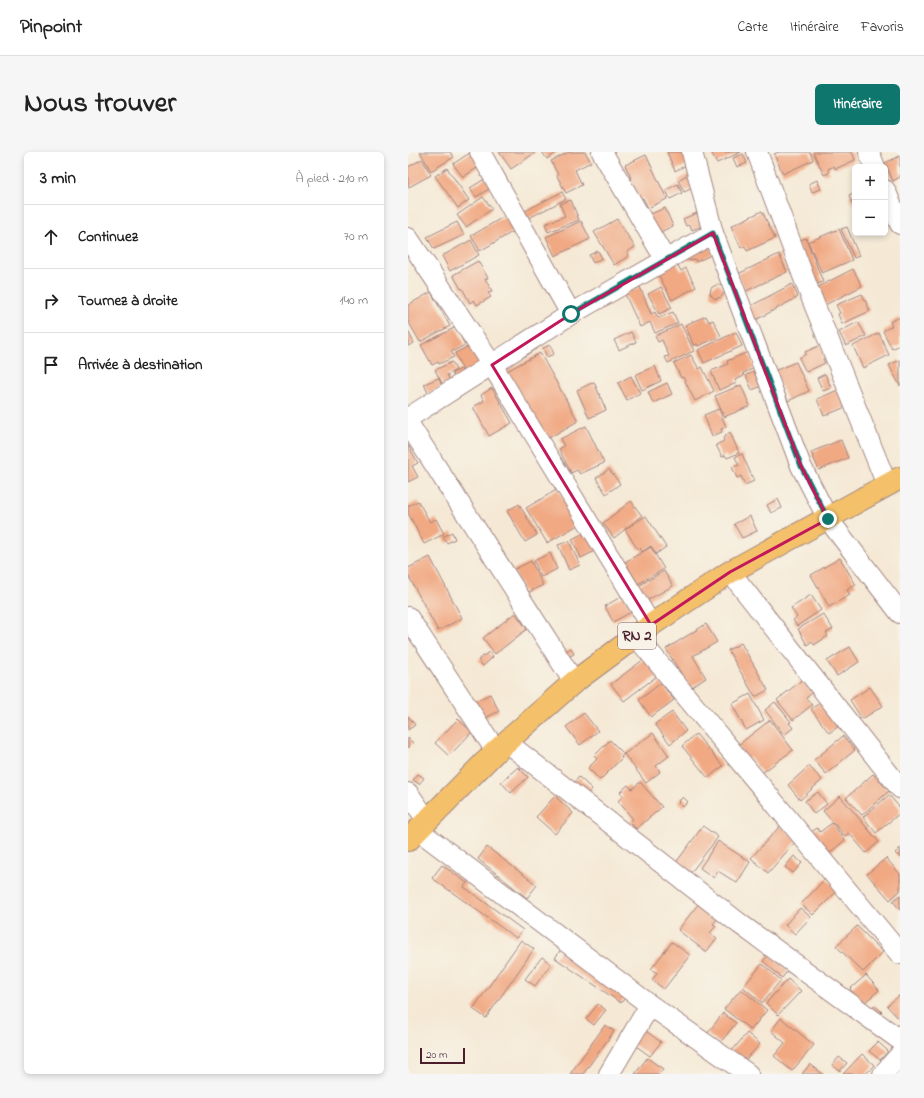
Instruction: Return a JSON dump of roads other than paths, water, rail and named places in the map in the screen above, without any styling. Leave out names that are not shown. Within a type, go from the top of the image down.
[{"type":"highway","name":"RN 2","points":[[418,830],[501,746],[574,682],[643,631],[730,572],[828,519],[894,481]]},
{"type":"street","points":[[480,152],[571,314]]},
{"type":"street","points":[[602,152],[665,259]]},
{"type":"street","points":[[692,152],[713,233],[801,466],[828,519],[900,613]]},
{"type":"street","points":[[757,152],[808,289],[894,481]]},
{"type":"street","points":[[869,152],[874,164]]},
{"type":"street","points":[[888,197],[900,224]]},
{"type":"street","points":[[408,418],[571,314],[713,233]]},
{"type":"street","points":[[408,238],[492,364],[643,631],[900,954]]},
{"type":"street","points":[[408,423],[574,682]]},
{"type":"street","points":[[730,572],[900,788]]},
{"type":"street","points":[[408,617],[501,746],[740,924],[900,1040]]},
{"type":"street","points":[[408,793],[418,830],[650,1005],[748,1074]]},
{"type":"street","points":[[609,1074],[650,1005]]},
{"type":"street","points":[[883,1074],[900,1055]]}]
